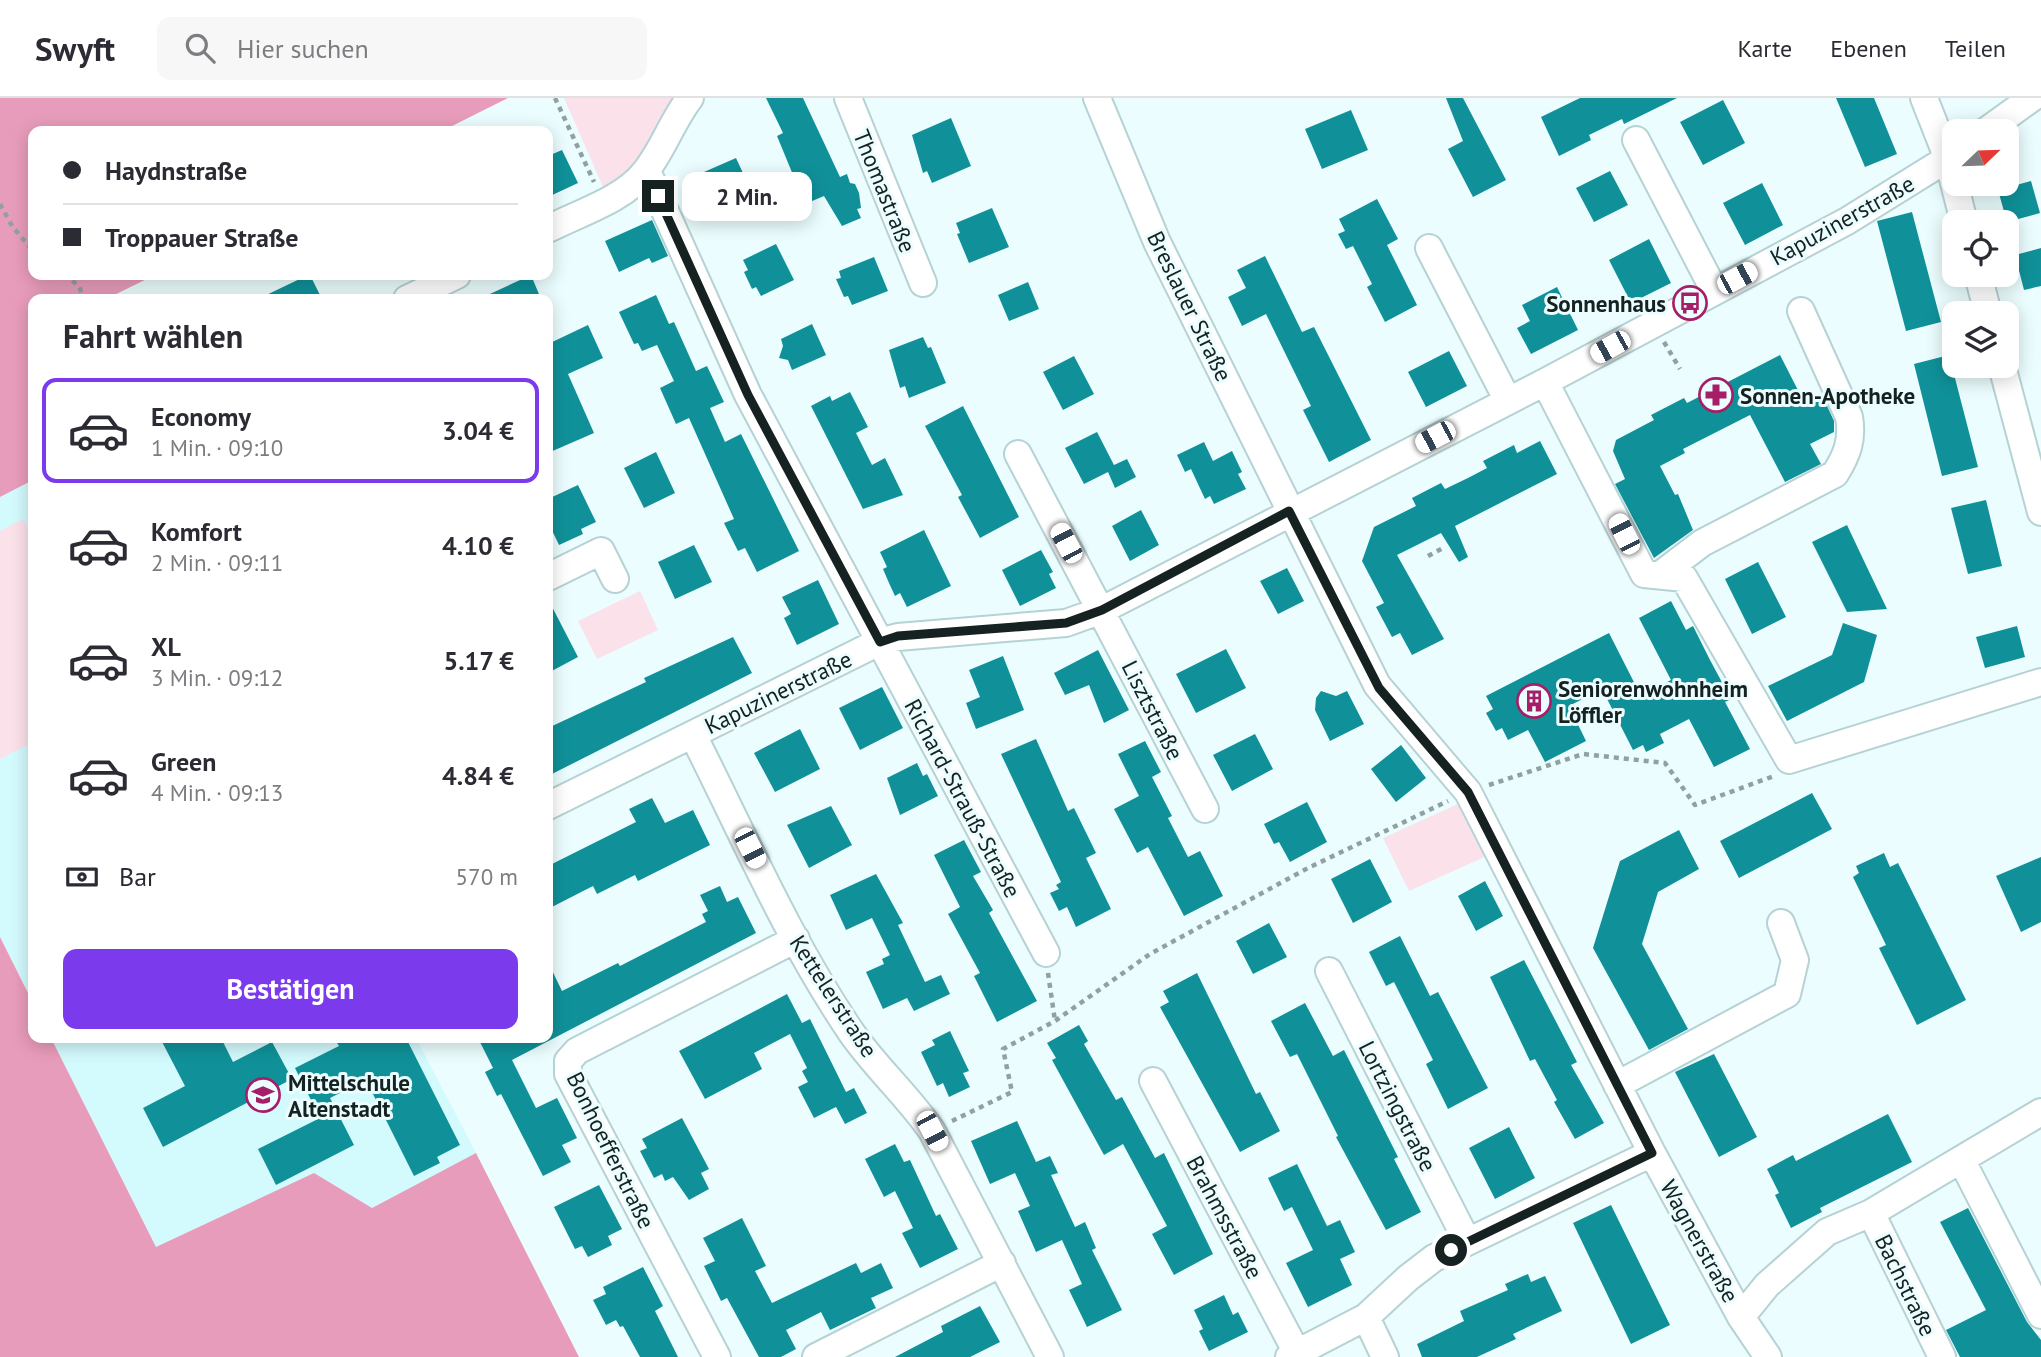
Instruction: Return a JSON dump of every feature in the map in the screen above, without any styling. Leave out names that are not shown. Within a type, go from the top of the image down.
[{"type":"street","points":[[553,226],[632,185],[647,171],[674,118],[690,98]]},
{"type":"street","name":"Thomastraße","points":[[848,98],[923,283]]},
{"type":"street","name":"Breslauer Straße","points":[[1097,98],[1157,242],[1289,511]]},
{"type":"street","points":[[1924,98],[1942,137]]},
{"type":"street","points":[[2003,119],[2032,98]]},
{"type":"street","points":[[1636,140],[1714,290]]},
{"type":"street","name":"Kapuzinerstraße","points":[[553,804],[880,642],[898,636],[1066,623],[1102,610],[1289,511],[1545,382],[1847,220],[1942,162]]},
{"type":"street","name":"Richard-Strauß-Straße","points":[[647,171],[748,395],[1046,953]]},
{"type":"street","points":[[1429,248],[1507,399]]},
{"type":"street","points":[[424,294],[457,284]]},
{"type":"street","points":[[1660,575],[1702,543],[1835,474],[1846,456],[1852,432],[1849,417],[1801,311]]},
{"type":"street","points":[[2005,378],[2041,512]]},
{"type":"street","points":[[1545,382],[1644,574],[1684,578],[1789,760],[2041,682]]},
{"type":"street","name":"Lisztstraße","points":[[1018,454],[1205,809]]},
{"type":"street","name":"Wagnerstraße","points":[[1289,511],[1379,688],[1468,792],[1652,1153],[1741,1317],[1768,1357]]},
{"type":"street","points":[[553,575],[601,551],[615,579]]},
{"type":"street","name":"Kettelerstraße","points":[[692,735],[796,939],[852,1033],[913,1103],[932,1131],[1050,1357]]},
{"type":"street","points":[[1617,1086],[1787,994],[1795,960],[1781,923]]},
{"type":"street","name":"Bonhoefferstraße","points":[[717,1357],[568,1074],[568,1061],[577,1051],[796,939]]},
{"type":"street","name":"Lortzingstraße","points":[[1329,971],[1467,1241]]},
{"type":"street","name":"Brahmsstraße","points":[[1153,1081],[1293,1355]]},
{"type":"street","name":"Bachstraße","points":[[1741,1317],[1768,1284],[1827,1232],[1871,1213],[2041,1112]]},
{"type":"street","points":[[1293,1355],[1366,1317],[1434,1258],[1652,1153]]},
{"type":"street","points":[[1962,1161],[2041,1315]]},
{"type":"street","name":"Bachstraße","points":[[1871,1213],[1942,1357]]},
{"type":"street","points":[[816,1357],[1002,1263]]},
{"type":"street","points":[[1366,1317],[1385,1357]]},
{"type":"path","points":[[555,98],[603,201]]},
{"type":"path","points":[[0,204],[12,226],[28,245]]},
{"type":"path","points":[[71,280],[78,285],[82,294]]},
{"type":"path","points":[[1428,556],[1445,547]]},
{"type":"path","points":[[932,1131],[1012,1092],[1003,1049],[1055,1021],[1150,954],[1308,868],[1468,792],[1583,754],[1665,763],[1695,805],[1775,775],[1789,760]]},
{"type":"path","points":[[1046,953],[1055,1021]]},
{"type":"shaded area","points":[[0,98],[508,98],[452,126],[28,126],[28,280],[145,280],[116,294],[28,294],[28,483],[0,497]]},
{"type":"shaded area","points":[[564,98],[678,98],[639,160],[603,187]]},
{"type":"shaded area","points":[[28,483],[28,993],[0,937],[0,497]]},
{"type":"shaded area","points":[[23,519],[28,528],[28,745],[0,759],[0,531]]},
{"type":"shaded area","points":[[640,591],[658,630],[597,659],[578,621]]},
{"type":"shaded area","points":[[1460,803],[1489,855],[1409,891],[1383,838]]},
{"type":"shaded area","points":[[0,937],[28,993],[28,1043],[54,1043],[156,1247],[314,1173],[372,1208],[476,1153],[579,1357],[0,1357]]},
{"type":"shaded area","name":"Mittelschule Altenstadt","points":[[54,1043],[419,1043],[476,1153],[372,1208],[314,1174],[156,1247]]},
{"type":"building","points":[[766,98],[803,98],[840,177],[847,174],[850,183],[855,184],[861,208],[857,209],[861,218],[842,226],[824,196],[805,204],[777,136],[783,133]]},
{"type":"building","points":[[1446,98],[1463,98],[1506,180],[1473,197],[1448,149],[1463,141]]},
{"type":"building","points":[[1580,98],[1677,98],[1624,124],[1622,119],[1589,135],[1591,140],[1559,156],[1541,117]]},
{"type":"building","points":[[1836,98],[1874,98],[1897,154],[1865,167]]},
{"type":"building","points":[[1723,100],[1745,143],[1703,165],[1680,122]]},
{"type":"building","points":[[1351,110],[1368,150],[1322,169],[1305,129]]},
{"type":"building","points":[[951,118],[971,166],[932,183],[927,171],[923,173],[912,135]]},
{"type":"building","points":[[562,150],[578,183],[553,195],[553,154]]},
{"type":"building","points":[[736,158],[750,188],[717,202],[704,172]]},
{"type":"building","points":[[1610,171],[1628,205],[1594,222],[1576,188]]},
{"type":"building","points":[[2031,181],[2040,213],[2019,219],[2019,210],[2004,210],[2000,196],[2020,196],[2020,184]]},
{"type":"building","points":[[1762,183],[1783,225],[1745,245],[1723,203]]},
{"type":"building","points":[[1377,199],[1398,239],[1387,245],[1417,305],[1385,322],[1367,287],[1372,284],[1353,246],[1346,249],[1338,234],[1345,231],[1339,219]]},
{"type":"building","points":[[992,208],[1009,247],[969,263],[957,234],[960,233],[956,223]]},
{"type":"building","points":[[1912,212],[1941,322],[1906,331],[1877,221]]},
{"type":"building","points":[[652,220],[668,256],[652,263],[649,258],[619,272],[605,241]]},
{"type":"building","points":[[1649,239],[1671,283],[1631,303],[1609,260]]},
{"type":"building","points":[[776,244],[794,280],[761,296],[756,287],[752,289],[744,272],[748,270],[743,260]]},
{"type":"building","points":[[2041,248],[2041,286],[2024,290],[2019,271],[2019,254]]},
{"type":"building","points":[[1265,256],[1302,332],[1314,327],[1371,440],[1329,462],[1303,410],[1311,406],[1266,314],[1242,326],[1228,297],[1246,288],[1237,270]]},
{"type":"building","points":[[874,257],[888,291],[852,305],[848,296],[844,297],[836,279],[841,278],[839,271]]},
{"type":"building","points":[[298,280],[312,280],[320,294],[268,294]]},
{"type":"building","points":[[520,280],[533,280],[539,294],[490,294]]},
{"type":"building","points":[[1028,282],[1039,309],[1009,321],[998,295]]},
{"type":"building","points":[[1557,287],[1578,330],[1531,354],[1517,328],[1530,321],[1522,305]]},
{"type":"building","points":[[656,295],[669,324],[674,322],[696,371],[707,366],[724,402],[710,408],[725,442],[741,434],[799,551],[757,572],[745,548],[738,551],[724,523],[734,519],[689,418],[676,424],[660,388],[674,381],[657,345],[642,351],[638,343],[634,344],[619,312]]},
{"type":"building","points":[[812,324],[826,355],[792,370],[788,360],[779,358],[783,346],[781,339]]},
{"type":"building","points":[[588,325],[603,358],[568,374],[594,433],[553,451],[553,342]]},
{"type":"building","points":[[923,337],[928,348],[931,347],[946,383],[909,398],[905,386],[900,388],[889,350]]},
{"type":"building","points":[[1449,351],[1467,386],[1426,407],[1408,372]]},
{"type":"building","points":[[1780,355],[1805,404],[1822,395],[1834,421],[1834,432],[1810,444],[1821,464],[1785,482],[1750,415],[1683,449],[1685,453],[1660,466],[1675,495],[1678,494],[1693,530],[1654,558],[1615,484],[1625,479],[1613,451],[1616,440],[1654,420],[1651,415],[1684,398],[1687,403]]},
{"type":"building","points":[[1074,356],[1094,394],[1063,410],[1043,372]]},
{"type":"building","points":[[1942,357],[1942,378],[1955,378],[1978,467],[1942,476],[1914,364]]},
{"type":"building","points":[[850,392],[868,427],[856,433],[872,465],[885,458],[903,495],[863,509],[811,406],[830,396],[832,401]]},
{"type":"building","points":[[963,406],[1019,517],[980,538],[958,497],[962,495],[925,426]]},
{"type":"building","points":[[1097,432],[1114,465],[1127,459],[1136,477],[1115,488],[1108,472],[1084,484],[1065,448]]},
{"type":"building","points":[[1540,441],[1557,474],[1455,526],[1468,557],[1459,562],[1441,533],[1397,555],[1444,639],[1412,655],[1400,633],[1392,637],[1376,607],[1384,603],[1362,561],[1374,527],[1416,506],[1412,498],[1441,483],[1445,489],[1487,468],[1483,461],[1514,445],[1517,453]]},
{"type":"building","points":[[1204,442],[1213,461],[1232,451],[1242,472],[1238,474],[1246,489],[1214,504],[1210,496],[1205,499],[1191,469],[1185,472],[1177,455]]},
{"type":"building","points":[[656,452],[675,493],[644,508],[624,468]]},
{"type":"building","points":[[578,485],[596,522],[581,529],[583,534],[559,545],[553,532],[553,497]]},
{"type":"building","points":[[1986,500],[2002,566],[1968,574],[1951,508]]},
{"type":"building","points":[[1141,510],[1159,545],[1130,561],[1112,526]]},
{"type":"building","points":[[1847,525],[1887,609],[1847,612],[1812,542]]},
{"type":"building","points":[[924,530],[951,586],[907,607],[900,593],[895,596],[883,569],[887,567],[880,552]]},
{"type":"building","points":[[694,545],[712,582],[675,599],[658,562]]},
{"type":"building","points":[[1041,550],[1053,572],[1049,574],[1056,588],[1020,606],[1002,570]]},
{"type":"building","points":[[1758,562],[1786,617],[1752,634],[1725,579]]},
{"type":"building","points":[[1287,568],[1304,601],[1278,614],[1260,581]]},
{"type":"building","points":[[818,580],[839,624],[797,645],[784,618],[791,614],[782,597]]},
{"type":"building","points":[[1671,601],[1686,630],[1693,626],[1731,699],[1725,702],[1750,749],[1714,767],[1689,719],[1660,734],[1664,743],[1646,752],[1643,745],[1633,750],[1602,689],[1569,706],[1586,741],[1545,762],[1528,730],[1508,740],[1502,728],[1496,731],[1486,713],[1493,709],[1486,696],[1609,633],[1641,696],[1671,680],[1639,618]]},
{"type":"building","points":[[553,609],[578,657],[553,670]]},
{"type":"building","points":[[1843,623],[1877,635],[1864,682],[1787,721],[1768,686],[1832,655]]},
{"type":"building","points":[[2017,626],[2025,657],[1985,668],[1976,637]]},
{"type":"building","points":[[733,637],[752,673],[553,773],[553,726],[646,682],[644,678]]},
{"type":"building","points":[[1226,649],[1246,688],[1196,713],[1176,674]]},
{"type":"building","points":[[1098,650],[1129,710],[1104,723],[1089,685],[1065,695],[1054,673]]},
{"type":"building","points":[[1003,656],[1024,710],[976,729],[966,703],[980,697],[969,670]]},
{"type":"building","points":[[882,687],[903,728],[860,750],[839,708]]},
{"type":"building","points":[[1321,691],[1336,696],[1347,691],[1364,724],[1330,741],[1315,710],[1316,698]]},
{"type":"building","points":[[800,729],[820,769],[775,792],[754,753]]},
{"type":"building","points":[[1255,734],[1273,769],[1232,791],[1213,755]]},
{"type":"building","points":[[1036,739],[1068,811],[1074,808],[1096,853],[1086,858],[1111,909],[1076,927],[1067,907],[1059,911],[1050,893],[1059,889],[1056,885],[1061,882],[1001,754]]},
{"type":"building","points":[[1145,741],[1161,772],[1152,777],[1172,816],[1168,818],[1188,857],[1200,851],[1223,896],[1184,916],[1148,847],[1137,853],[1114,809],[1139,796],[1118,754]]},
{"type":"building","points":[[1401,745],[1426,778],[1396,802],[1371,769]]},
{"type":"building","points":[[917,763],[923,776],[927,774],[938,796],[900,815],[887,778]]},
{"type":"building","points":[[1812,793],[1832,829],[1739,878],[1720,841]]},
{"type":"building","points":[[652,798],[665,823],[693,810],[710,845],[638,881],[635,875],[597,894],[593,886],[553,906],[553,864],[636,822],[629,809]]},
{"type":"building","points":[[1307,802],[1327,842],[1290,862],[1279,842],[1274,844],[1264,824]]},
{"type":"building","points":[[831,806],[852,845],[809,868],[787,825]]},
{"type":"building","points":[[1679,830],[1699,869],[1658,892],[1642,944],[1688,1029],[1649,1050],[1593,948],[1620,861]]},
{"type":"building","points":[[964,840],[981,872],[973,876],[993,910],[989,913],[1037,1001],[997,1022],[974,976],[980,973],[948,914],[960,907],[934,855]]},
{"type":"building","points":[[1884,853],[1890,867],[1898,863],[1966,1000],[1917,1025],[1879,948],[1886,945],[1853,877],[1859,873],[1856,866]]},
{"type":"building","points":[[2041,857],[2041,922],[2021,932],[1996,876]]},
{"type":"building","points":[[1370,859],[1392,902],[1353,923],[1331,879]]},
{"type":"building","points":[[876,874],[903,923],[898,925],[925,982],[941,975],[950,994],[914,1011],[907,998],[883,1009],[866,972],[884,964],[882,959],[890,955],[872,918],[846,930],[830,895]]},
{"type":"building","points":[[1485,881],[1503,916],[1476,931],[1458,896]]},
{"type":"building","points":[[720,886],[727,902],[738,897],[756,933],[553,1039],[553,972],[562,991],[618,963],[620,966],[706,922],[702,914],[708,911],[700,895]]},
{"type":"building","points":[[1269,923],[1287,957],[1253,974],[1236,941]]},
{"type":"building","points":[[1400,936],[1430,996],[1438,992],[1488,1088],[1448,1109],[1426,1064],[1433,1060],[1394,982],[1386,986],[1369,952]]},
{"type":"building","points":[[1524,960],[1577,1062],[1571,1065],[1604,1123],[1575,1139],[1554,1102],[1557,1100],[1535,1059],[1530,1061],[1490,977]]},
{"type":"building","points":[[1197,973],[1256,1094],[1260,1092],[1280,1131],[1240,1152],[1160,1007],[1169,1002],[1163,991]]},
{"type":"building","points":[[787,994],[802,1023],[810,1019],[846,1092],[854,1088],[867,1113],[845,1124],[836,1107],[814,1118],[798,1087],[808,1082],[802,1071],[807,1068],[790,1034],[754,1053],[762,1069],[705,1099],[679,1051]]},
{"type":"building","points":[[1305,1003],[1333,1056],[1344,1050],[1398,1157],[1394,1159],[1421,1212],[1386,1230],[1336,1137],[1338,1136],[1297,1054],[1290,1057],[1271,1021]]},
{"type":"building","points":[[1079,1025],[1088,1041],[1084,1044],[1116,1100],[1122,1097],[1155,1158],[1164,1153],[1213,1254],[1174,1275],[1152,1234],[1167,1226],[1123,1144],[1104,1155],[1052,1060],[1056,1058],[1047,1043]]},
{"type":"building","points":[[950,1031],[969,1071],[963,1073],[970,1087],[949,1097],[943,1083],[937,1086],[921,1052],[935,1045],[932,1040]]},
{"type":"building","name":"Mittelschule Altenstadt","points":[[163,1043],[224,1043],[233,1062],[273,1043],[292,1079],[163,1147],[143,1108],[185,1086]]},
{"type":"building","points":[[337,1043],[409,1043],[460,1145],[437,1157],[440,1163],[414,1176],[366,1080],[330,1098],[354,1145],[276,1185],[258,1149],[320,1118],[295,1068],[339,1046]]},
{"type":"building","points":[[480,1043],[545,1043],[512,1060],[536,1108],[557,1098],[577,1138],[562,1145],[571,1162],[543,1176],[501,1094],[497,1096],[485,1072],[493,1068]]},
{"type":"building","points":[[1714,1054],[1757,1137],[1719,1157],[1675,1072]]},
{"type":"building","points":[[1888,1114],[1912,1162],[1820,1208],[1822,1212],[1791,1228],[1775,1195],[1779,1193],[1767,1169],[1793,1155],[1796,1161]]},
{"type":"building","points":[[682,1118],[709,1169],[701,1173],[709,1189],[689,1200],[673,1177],[665,1181],[662,1174],[654,1178],[640,1151],[647,1148],[642,1139]]},
{"type":"building","points":[[1017,1121],[1036,1162],[1050,1156],[1058,1173],[1051,1175],[1075,1227],[1085,1222],[1096,1248],[1092,1250],[1122,1310],[1087,1327],[1069,1290],[1082,1284],[1062,1240],[1036,1252],[1018,1211],[1030,1206],[1015,1173],[990,1184],[971,1141]]},
{"type":"building","points":[[1509,1127],[1535,1178],[1495,1199],[1469,1148]]},
{"type":"building","points":[[895,1144],[904,1162],[910,1160],[936,1216],[940,1214],[958,1249],[920,1268],[902,1233],[913,1228],[895,1191],[884,1197],[865,1159]]},
{"type":"building","points":[[1297,1164],[1327,1226],[1340,1220],[1355,1252],[1340,1259],[1352,1285],[1308,1307],[1286,1263],[1313,1250],[1292,1207],[1284,1211],[1268,1178]]},
{"type":"building","points":[[599,1185],[622,1229],[608,1236],[612,1245],[588,1257],[582,1246],[575,1249],[554,1207]]},
{"type":"building","points":[[1611,1205],[1670,1325],[1631,1344],[1573,1223]]},
{"type":"building","points":[[1968,1208],[2027,1322],[2041,1340],[2041,1357],[1960,1357],[1946,1330],[1986,1310],[1940,1222]]},
{"type":"building","points":[[742,1218],[766,1266],[755,1271],[772,1303],[856,1263],[861,1273],[881,1263],[893,1288],[871,1298],[876,1308],[830,1330],[821,1312],[786,1330],[796,1349],[781,1357],[759,1357],[727,1298],[721,1301],[704,1266],[715,1261],[703,1238]]},
{"type":"building","points":[[643,1267],[663,1306],[655,1311],[678,1357],[640,1357],[623,1326],[620,1327],[616,1320],[606,1325],[593,1300],[606,1294],[603,1287]]},
{"type":"building","points":[[1528,1274],[1531,1282],[1545,1276],[1562,1311],[1513,1334],[1516,1339],[1477,1357],[1422,1357],[1417,1344],[1464,1321],[1460,1311],[1508,1290],[1505,1284]]},
{"type":"building","points":[[1224,1295],[1233,1315],[1238,1312],[1248,1332],[1209,1351],[1199,1331],[1203,1329],[1194,1310]]},
{"type":"building","points":[[980,1306],[1000,1342],[970,1357],[895,1357],[943,1332],[941,1326]]},
{"type":"place","name":"Sonnenhaus","points":[[1690,303]]},
{"type":"place","name":"Sonnen-Apotheke","points":[[1716,395]]},
{"type":"place","name":"Seniorenwohnheim Löffler","points":[[1534,701]]},
{"type":"place","name":"Mittelschule Altenstadt","points":[[263,1095]]},
{"type":"route","points":[[658,196],[748,395],[880,642],[898,636],[1066,623],[1102,610],[1289,511],[1379,688],[1468,792],[1652,1153],[1451,1250]]}]
